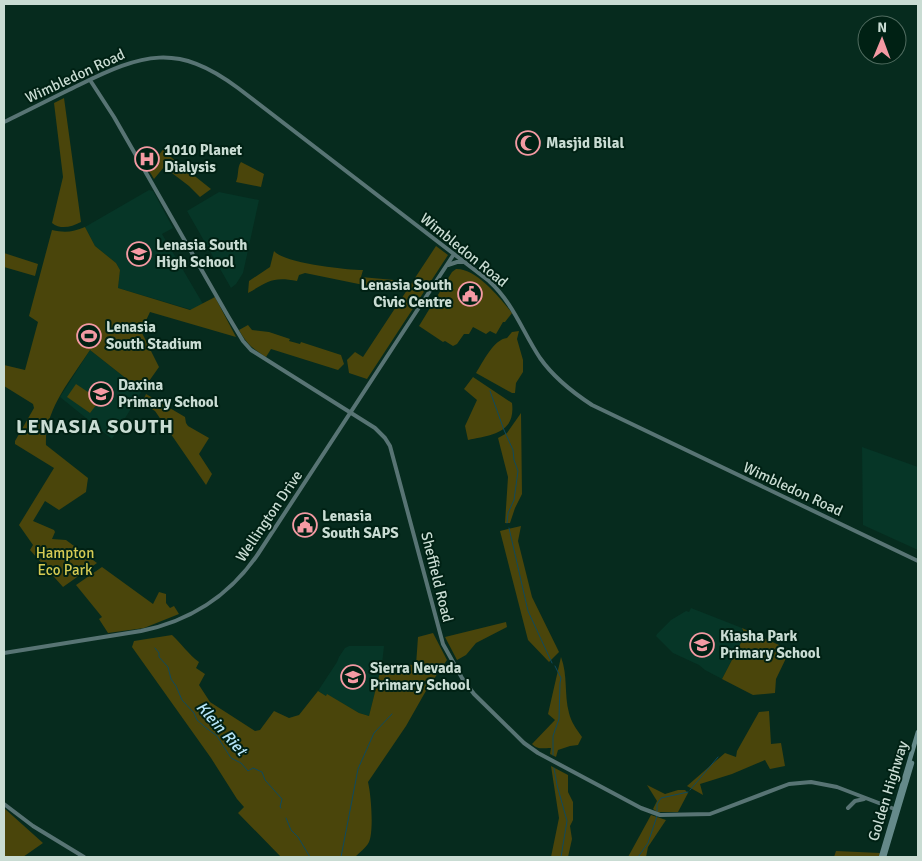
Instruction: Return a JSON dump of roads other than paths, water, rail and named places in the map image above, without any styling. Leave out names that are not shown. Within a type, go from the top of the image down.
[{"type":"main road","name":"Golden Highway","points":[[897,810],[918,732]]},
{"type":"main road","name":"Golden Highway","points":[[883,857],[918,741]]},
{"type":"street","name":"Wimbledon Road","points":[[4,122],[128,63],[152,58],[168,58],[185,60],[209,68],[238,88],[489,281],[506,298],[542,361],[556,378],[576,395],[592,405],[918,561]]},
{"type":"street","name":"Sheffield Road","points":[[91,79],[248,348],[378,430],[390,446],[396,461],[440,635],[447,652],[474,694],[533,750],[640,808],[660,815],[710,814],[775,789],[800,782],[825,784],[897,810]]},
{"type":"street","name":"Wellington Drive","points":[[4,653],[154,628],[188,616],[211,603],[232,585],[253,562],[454,254]]},
{"type":"street","points":[[445,267],[453,263],[465,262]]},
{"type":"street","points":[[848,808],[857,800],[866,799]]},
{"type":"street","points":[[4,804],[55,840],[84,857]]},
{"type":"waterway","points":[[490,391],[513,450],[518,471],[514,500],[508,513],[507,523]]},
{"type":"waterway","points":[[509,528],[528,611],[552,663]]},
{"type":"waterway","name":"Klein Riet","points":[[155,648],[159,653],[159,657],[168,667],[171,679],[182,700],[194,713],[197,720],[217,736],[231,758],[241,763],[248,771],[253,768],[262,772],[265,780],[282,799],[281,808]]},
{"type":"waterway","points":[[553,755],[553,736],[559,719],[561,678],[555,666]]},
{"type":"waterway","points":[[341,857],[358,769],[374,733],[392,714]]},
{"type":"waterway","points":[[690,790],[718,757]]},
{"type":"waterway","points":[[554,768],[567,821],[561,857]]},
{"type":"waterway","points":[[657,811],[657,804],[661,798],[688,792]]},
{"type":"waterway","points":[[638,857],[648,843],[657,816]]},
{"type":"waterway","name":"Klein Riet","points":[[286,818],[291,830],[298,837],[310,857]]},
{"type":"place","name":"Masjid Bilal","points":[[528,143]]},
{"type":"place","name":"1010 Planet Dialysis","points":[[147,159]]},
{"type":"place","name":"Lenasia South High School","points":[[139,254]]},
{"type":"place","name":"Lenasia South Civic Centre","points":[[470,294]]},
{"type":"place","name":"Lenasia South Stadium","points":[[89,336]]},
{"type":"place","name":"Daxina Primary School","points":[[101,394]]},
{"type":"place","name":"Lenasia South SAPS","points":[[305,525]]},
{"type":"place","name":"Kiasha Park Primary School","points":[[702,645]]},
{"type":"place","name":"Sierra Nevada Primary School","points":[[353,677]]},
{"type":"district","name":"LENASIA SOUTH","points":[[95,426]]},
{"type":"park label","name":"Hampton Eco Park","points":[[65,562]]}]
